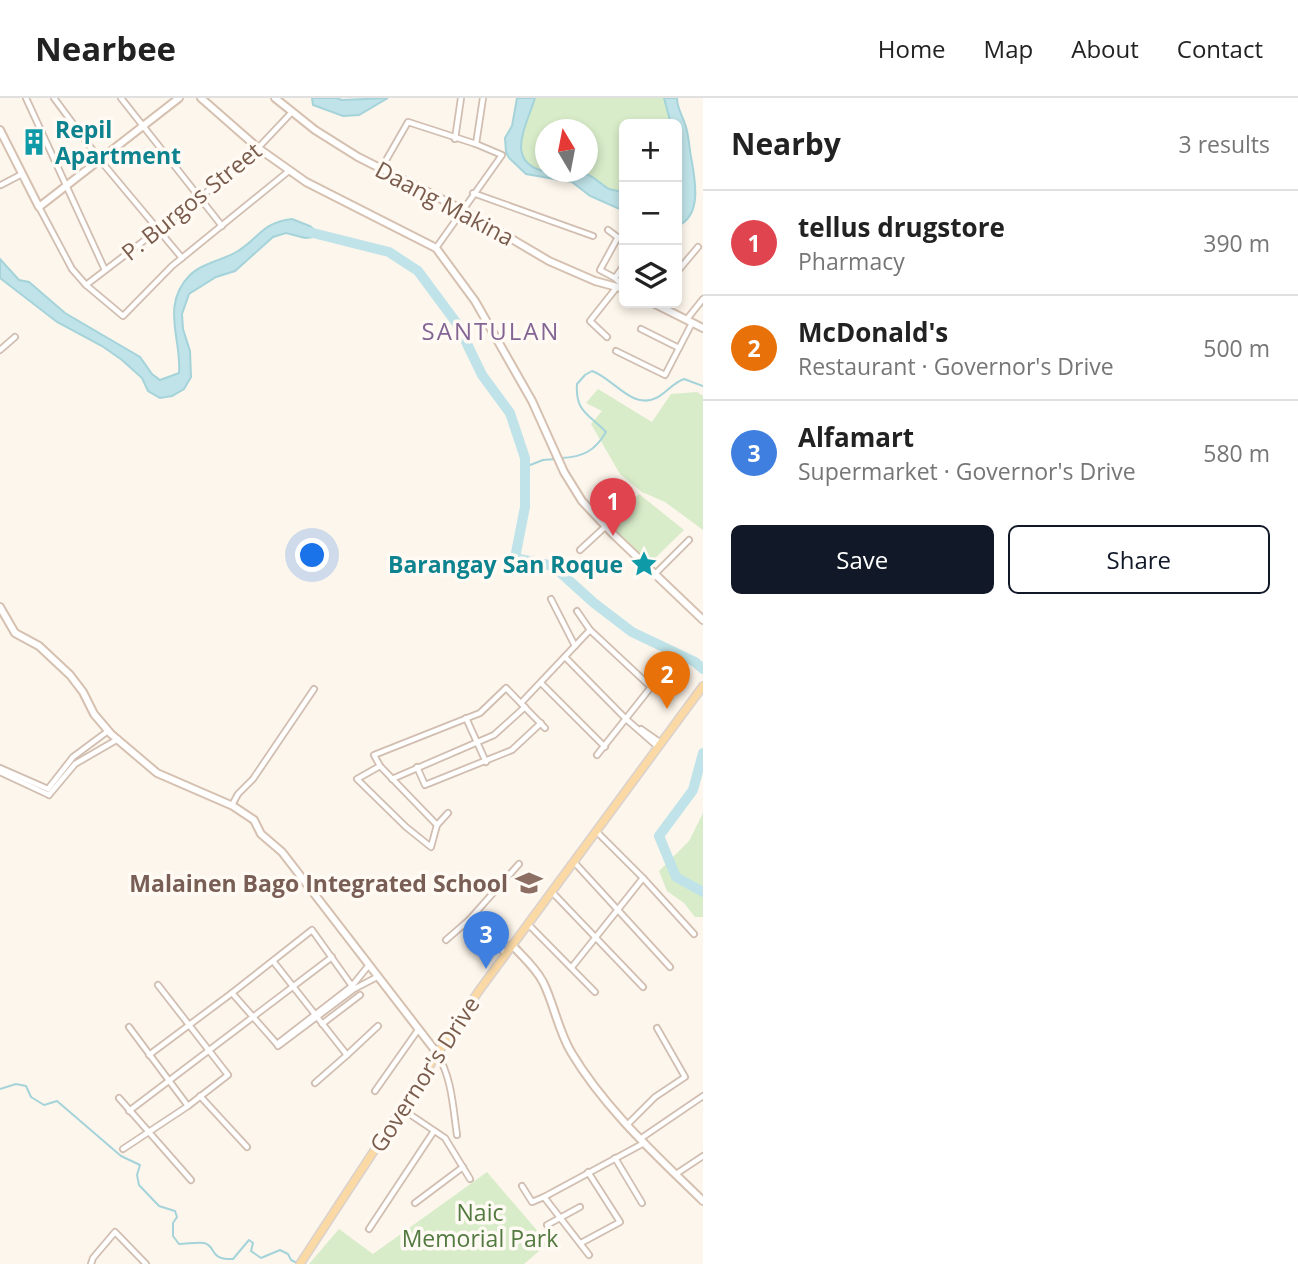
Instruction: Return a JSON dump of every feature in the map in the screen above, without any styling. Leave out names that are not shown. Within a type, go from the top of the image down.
[{"type":"main road","name":"Governor's Drive","points":[[301,1263],[505,953],[596,831],[657,743],[702,687]]},
{"type":"street","points":[[26,98],[105,270]]},
{"type":"street","points":[[54,98],[100,160],[182,258]]},
{"type":"street","points":[[121,98],[222,226]]},
{"type":"street","points":[[39,207],[179,98]]},
{"type":"street","points":[[201,98],[258,148],[306,182],[436,248],[475,301],[532,401],[558,459],[582,501],[703,620]]},
{"type":"street","name":"Daang Makina","points":[[275,98],[315,130],[381,169],[461,209],[549,261],[595,281],[619,287]]},
{"type":"street","points":[[455,139],[461,98]]},
{"type":"street","points":[[476,144],[483,98]]},
{"type":"street","name":"P. Burgos Street","points":[[86,285],[201,197],[258,148],[292,112]]},
{"type":"street","points":[[381,169],[408,122],[502,155],[461,209],[436,248]]},
{"type":"street","points":[[0,130],[72,269],[86,285],[123,316],[182,258],[290,170]]},
{"type":"street","points":[[1,185],[22,174]]},
{"type":"street","points":[[473,193],[593,236]]},
{"type":"street","points":[[608,230],[618,237],[600,270],[615,278],[619,284]]},
{"type":"street","points":[[682,266],[698,247]]},
{"type":"street","points":[[615,278],[619,272]]},
{"type":"street","points":[[607,337],[590,321],[619,291]]},
{"type":"street","points":[[616,351],[665,375],[703,299]]},
{"type":"street","points":[[663,308],[703,328]]},
{"type":"street","points":[[641,329],[679,348]]},
{"type":"street","points":[[0,350],[15,337]]},
{"type":"street","points":[[580,550],[606,526]]},
{"type":"street","points":[[655,574],[689,540]]},
{"type":"street","points":[[551,598],[575,646]]},
{"type":"street","points":[[0,607],[15,632],[39,646],[70,675],[108,731],[157,773],[232,805],[254,820],[261,834],[282,852],[443,1062],[451,1091],[457,1135]]},
{"type":"street","points":[[578,611],[590,630],[651,687],[597,755]]},
{"type":"street","points":[[392,779],[494,735],[590,630]]},
{"type":"street","points":[[565,657],[626,719],[657,743]]},
{"type":"street","points":[[541,683],[605,747]]},
{"type":"street","points":[[417,767],[425,785],[512,750],[543,725],[506,688],[480,713],[374,755],[380,766],[437,825]]},
{"type":"street","points":[[232,805],[314,690]]},
{"type":"street","points":[[466,718],[486,762]]},
{"type":"street","points":[[48,789],[77,754],[108,731]]},
{"type":"street","points":[[50,795],[75,764],[118,739]]},
{"type":"street","points":[[77,754],[82,760]]},
{"type":"street","points":[[380,766],[357,779],[406,827],[431,847],[437,825],[448,813]]},
{"type":"street","points":[[0,770],[48,789],[50,795]]},
{"type":"street","points":[[0,770],[50,795]]},
{"type":"street","points":[[596,831],[694,934]]},
{"type":"street","points":[[573,862],[670,967]]},
{"type":"street","points":[[446,940],[470,920],[519,864]]},
{"type":"street","points":[[572,967],[643,878]]},
{"type":"street","points":[[551,891],[643,987]]},
{"type":"street","points":[[470,920],[505,953]]},
{"type":"street","points":[[527,923],[595,992]]},
{"type":"street","points":[[149,1055],[312,930],[353,987]]},
{"type":"street","points":[[512,945],[534,968],[544,984],[561,1033],[604,1100],[703,1201]]},
{"type":"street","points":[[129,1111],[332,957]]},
{"type":"street","points":[[273,961],[347,1055]]},
{"type":"street","points":[[353,987],[369,965]]},
{"type":"street","points":[[232,993],[278,1046],[353,987],[377,977]]},
{"type":"street","points":[[123,1149],[228,1075],[158,985]]},
{"type":"street","points":[[322,1024],[360,995]]},
{"type":"street","points":[[315,1083],[378,1026]]},
{"type":"street","points":[[129,1027],[187,1106]]},
{"type":"street","points":[[628,1124],[655,1097],[685,1077],[657,1028]]},
{"type":"street","points":[[375,1091],[418,1030]]},
{"type":"street","points":[[200,1096],[247,1147]]},
{"type":"street","points":[[522,1186],[532,1202],[544,1197],[642,1141],[703,1096]]},
{"type":"street","points":[[119,1098],[191,1180]]},
{"type":"street","points":[[401,1108],[445,1138],[470,1179]]},
{"type":"street","points":[[369,1229],[434,1131]]},
{"type":"street","points":[[676,1174],[703,1156]]},
{"type":"street","points":[[615,1158],[642,1203]]},
{"type":"street","points":[[415,1203],[463,1167]]},
{"type":"street","points":[[580,1243],[620,1222],[588,1172]]},
{"type":"street","points":[[544,1197],[589,1255]]},
{"type":"street","points":[[547,1225],[580,1207]]},
{"type":"street","points":[[91,1264],[115,1232],[146,1264]]},
{"type":"green space","points":[[535,98],[665,98],[670,119],[619,119],[619,190],[611,190],[598,182],[598,119],[535,119],[535,170],[529,170],[522,150],[525,126]]},
{"type":"green space","points":[[598,389],[652,422],[671,394],[697,392],[703,396],[703,530],[665,502],[642,492],[620,474],[591,424],[602,411],[586,403]]},
{"type":"green space","points":[[639,494],[684,530],[649,564],[606,524]]},
{"type":"green space","points":[[703,813],[703,917],[695,917],[684,903],[667,891],[659,871],[689,841]]},
{"type":"green space","name":"Naic Memorial Park","points":[[487,1172],[540,1234],[546,1245],[524,1264],[309,1264],[339,1229],[373,1254]]},
{"type":"water","points":[[312,98],[388,98],[359,115],[343,116],[313,105]]},
{"type":"water","points":[[517,98],[535,98],[521,143],[522,153],[526,161],[535,168],[535,176],[526,174],[506,152],[505,138],[512,126]]},
{"type":"water","points":[[664,98],[677,98],[687,132],[695,196],[691,214],[682,223],[682,119],[670,119]]},
{"type":"water","points":[[598,181],[609,189],[619,191],[619,209],[590,196],[572,182]]},
{"type":"water","points":[[292,219],[310,226],[322,236],[305,238],[286,233],[273,237],[235,271],[216,277],[189,294],[182,314],[183,329],[190,351],[191,377],[184,389],[172,396],[160,398],[148,391],[142,378],[122,360],[57,322],[0,278],[0,259],[19,280],[29,282],[65,313],[140,357],[160,380],[179,373],[174,310],[181,286],[190,275],[201,267],[238,251],[268,227]]},
{"type":"waterway","points":[[309,232],[389,252],[418,271],[458,325],[482,375],[510,413],[525,458],[525,507],[515,558],[553,566],[594,603],[632,632],[695,662],[703,669]]},
{"type":"waterway","points":[[561,458],[588,452],[606,432],[584,412],[578,401],[577,384],[592,371],[639,400],[656,398],[684,379],[703,386]]},
{"type":"waterway","points":[[525,467],[543,460],[556,459]]},
{"type":"waterway","points":[[703,753],[693,790],[659,836],[676,877],[703,892]]},
{"type":"waterway","points":[[0,1089],[16,1084],[26,1086],[31,1097],[44,1105],[57,1101],[121,1156],[140,1165],[137,1175],[139,1185],[159,1206],[175,1211],[177,1217],[173,1223],[173,1236],[179,1244],[204,1243],[216,1255],[233,1259],[249,1240],[253,1243],[251,1251],[261,1258],[280,1250],[299,1264]]},
{"type":"place","name":"Repil Apartment","points":[[34,142]]},
{"type":"place","name":"tellus drugstore","points":[[613,536]]},
{"type":"place","name":"Barangay San Roque","points":[[644,564]]},
{"type":"place","name":"McDonald's","points":[[667,709]]},
{"type":"place","name":"Malainen Bago Integrated School","points":[[529,883]]},
{"type":"place","name":"Alfamart","points":[[486,969]]},
{"type":"district","name":"SANTULAN","points":[[491,330]]}]
